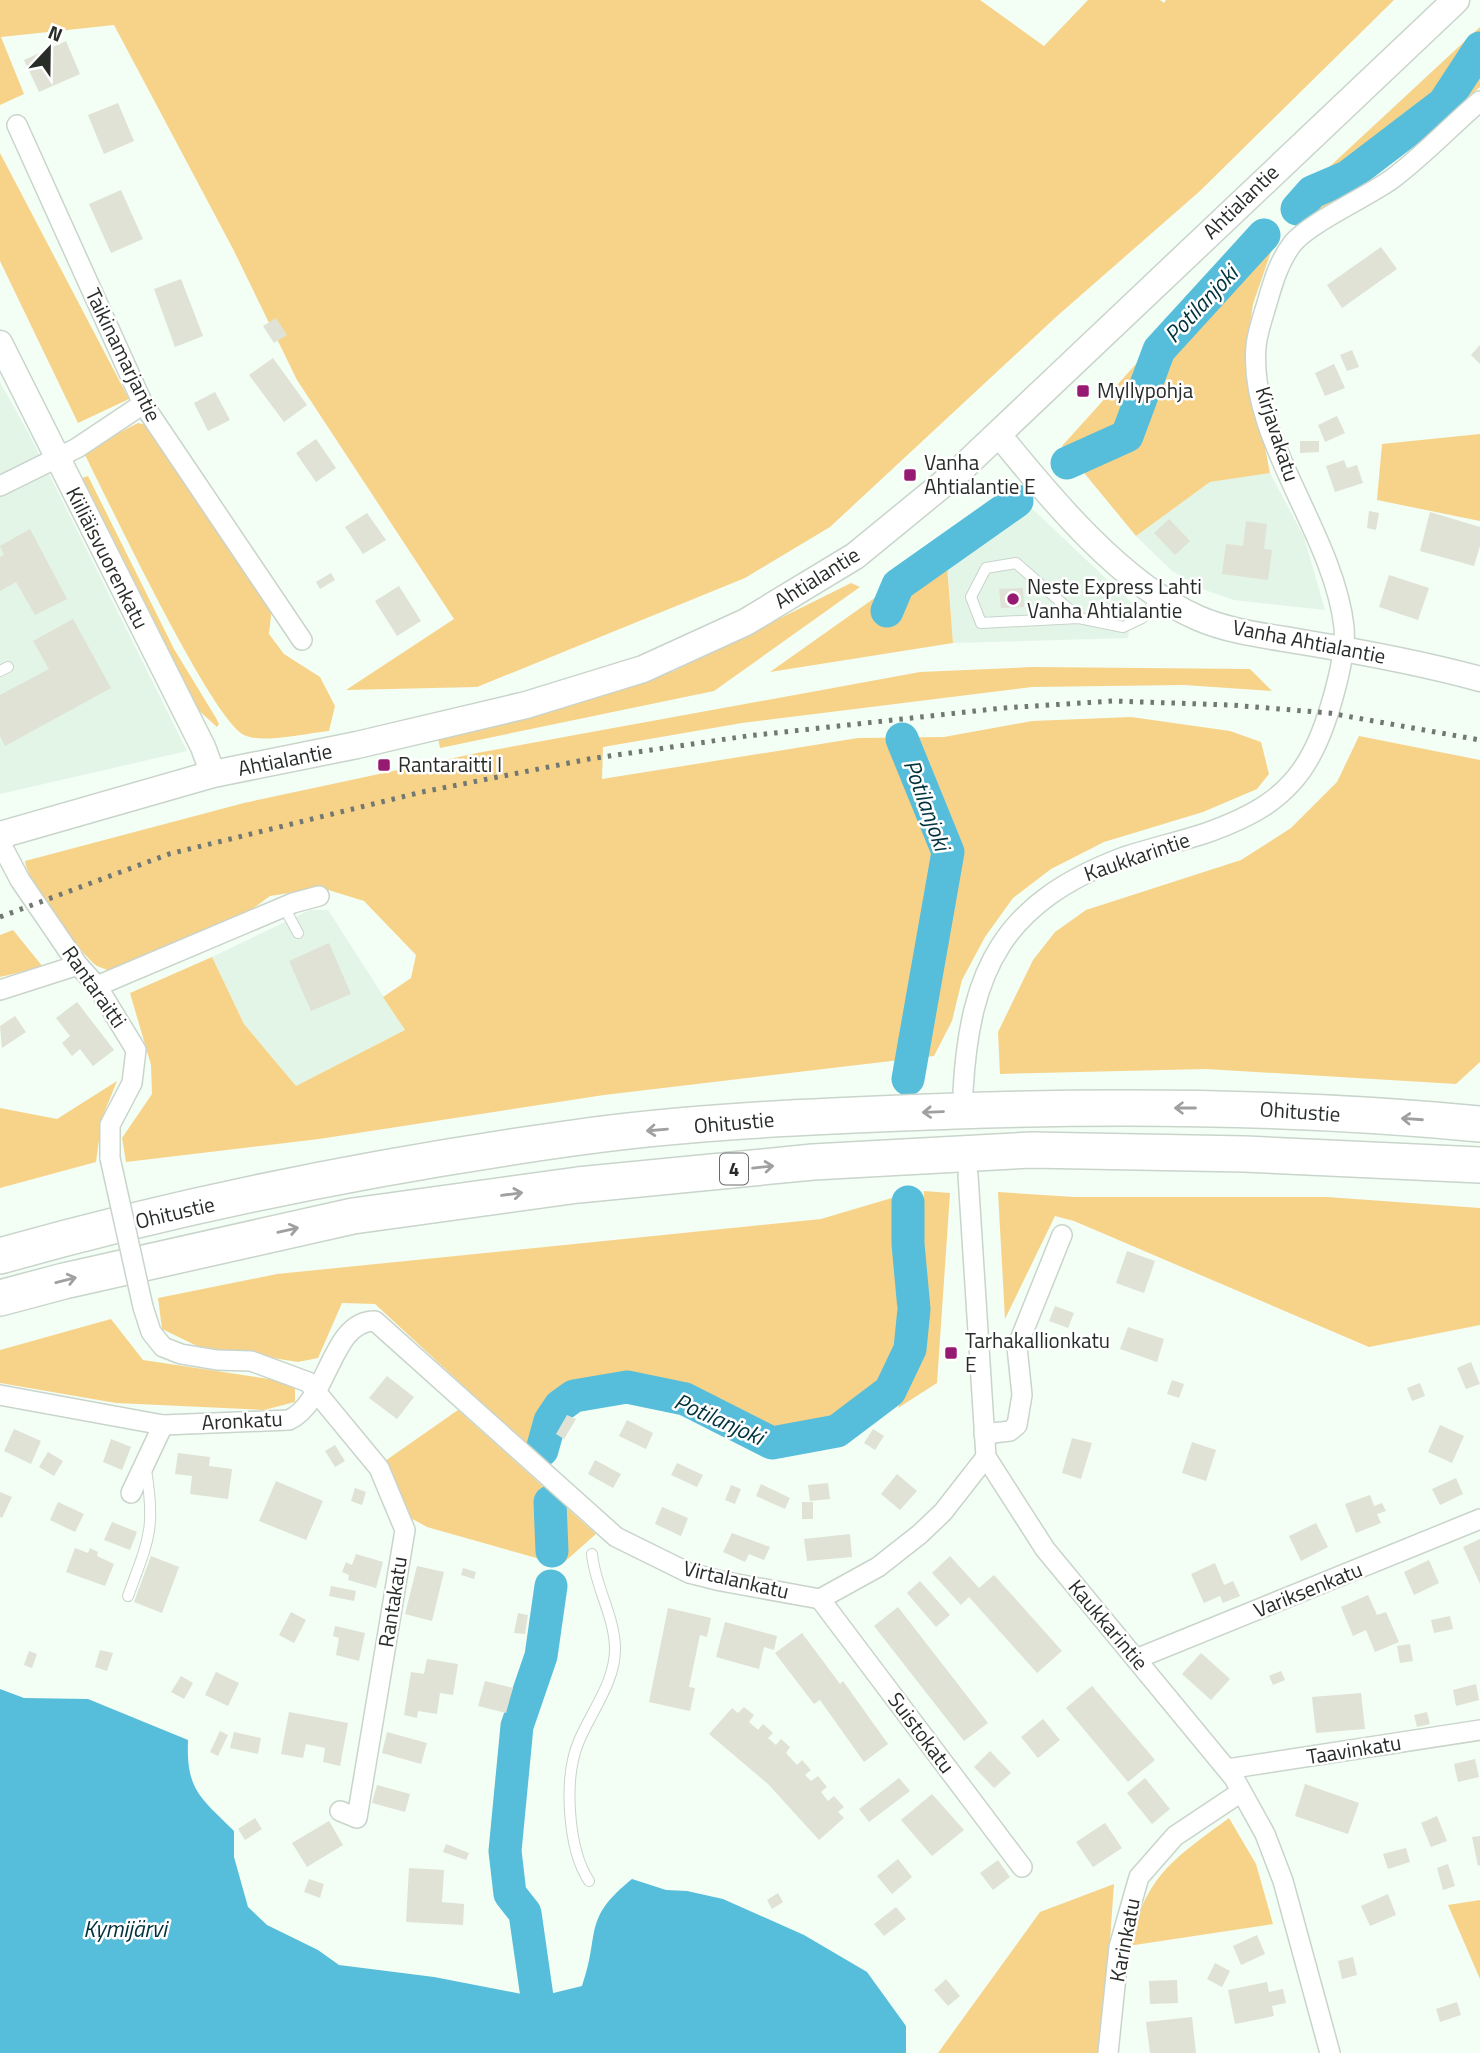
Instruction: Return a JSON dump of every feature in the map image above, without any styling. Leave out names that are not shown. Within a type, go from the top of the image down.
[{"type":"highway","name":"Ohitustie","points":[[0,1256],[346,1174],[590,1136],[817,1116],[1043,1108],[1244,1109],[1480,1124]]},
{"type":"highway","name":"Ohitustie","points":[[0,1298],[353,1216],[578,1185],[813,1162],[1031,1150],[1245,1154],[1480,1165]]},
{"type":"main road","name":"Ahtialantie","points":[[0,835],[213,774],[357,745],[526,705],[643,669],[746,622],[855,556],[999,435],[1248,194],[1455,0]]},
{"type":"street","name":"Kirjavakatu","points":[[1341,649],[1344,629],[1333,578],[1312,524],[1297,497],[1260,397],[1256,348],[1265,310],[1278,268],[1294,241],[1393,178],[1480,101]]},
{"type":"street","name":"Taikinamarjantie","points":[[18,125],[142,404],[302,640]]},
{"type":"street","name":"Kiiliäisvuorenkatu","points":[[0,342],[203,747],[213,774]]},
{"type":"street","points":[[0,486],[57,459],[142,404]]},
{"type":"street","name":"Vanha Ahtialantie","points":[[999,435],[1081,527],[1159,597],[1199,619],[1240,631],[1341,649],[1480,679]]},
{"type":"street","name":"Kaukkarintie","points":[[963,1091],[966,1037],[978,988],[998,947],[1030,909],[1071,880],[1125,857],[1247,819],[1278,799],[1311,755],[1329,713],[1341,649]]},
{"type":"street","name":"Rantaraitti","points":[[0,842],[20,880],[78,965],[97,986],[136,1050],[132,1083],[110,1125],[110,1158],[151,1332],[163,1347],[205,1358],[251,1361],[308,1382],[318,1392]]},
{"type":"street","points":[[97,986],[284,907],[319,896]]},
{"type":"street","points":[[0,990],[78,965]]},
{"type":"street","name":"Kaukkarintie","points":[[968,1175],[986,1457],[1045,1549],[1227,1769],[1241,1792],[1265,1834],[1283,1881],[1330,2053]]},
{"type":"street","points":[[984,1434],[1010,1431],[1017,1425],[1022,1395],[1017,1347],[1062,1234]]},
{"type":"street","name":"Virtalankatu","points":[[353,1327],[363,1321],[375,1321],[616,1537],[689,1573],[820,1598]]},
{"type":"street","name":"Aronkatu","points":[[0,1395],[163,1425],[289,1420],[299,1415],[318,1392],[337,1349],[353,1327]]},
{"type":"street","name":"Rantakatu","points":[[318,1392],[379,1468],[405,1530],[357,1818],[340,1811]]},
{"type":"street","points":[[131,1493],[163,1425]]},
{"type":"street","points":[[820,1598],[878,1567],[920,1534],[943,1512],[986,1457]]},
{"type":"street","name":"Variksenkatu","points":[[1136,1659],[1480,1519]]},
{"type":"street","name":"Suistokatu","points":[[820,1598],[1022,1867]]},
{"type":"street","name":"Taavinkatu","points":[[1227,1769],[1480,1730]]},
{"type":"street","name":"Karinkatu","points":[[1108,2053],[1119,1947],[1139,1877],[1175,1836],[1241,1792]]},
{"type":"lane","points":[[1079,618],[1016,563],[986,568],[971,597],[981,623],[1079,618],[1123,627],[1142,618],[1159,597]]},
{"type":"lane","points":[[284,907],[298,933]]},
{"type":"lane","points":[[128,1596],[151,1533],[152,1504],[145,1466]]},
{"type":"lane","points":[[589,1881],[579,1866],[569,1800],[571,1776],[577,1744],[611,1674],[615,1648],[593,1554]]},
{"type":"shaded area","points":[[0,0],[980,0],[1044,46],[1088,0],[1160,0],[1164,3],[1166,0],[1394,0],[1200,191],[1056,317],[830,527],[745,578],[477,687],[346,690],[454,619],[297,380],[233,249],[114,25],[1,37],[24,94],[0,105]]},
{"type":"shaded area","points":[[1480,27],[1480,87],[1371,179],[1300,225],[1284,209]]},
{"type":"shaded area","points":[[0,153],[129,399],[78,423],[0,261]]},
{"type":"shaded area","points":[[1256,231],[1274,243],[1253,304],[1246,351],[1270,473],[1210,482],[1136,536],[1062,446]]},
{"type":"shaded area","points":[[0,382],[29,434],[187,751],[0,794]]},
{"type":"shaded area","points":[[138,423],[147,425],[272,607],[269,634],[284,654],[320,677],[335,706],[329,731],[273,738],[244,735],[229,720],[208,690],[160,604],[83,451]]},
{"type":"shaded area","points":[[1480,434],[1480,521],[1377,500],[1382,444]]},
{"type":"shaded area","points":[[1270,473],[1304,537],[1325,610],[1234,600],[1205,590],[1172,571],[1136,536],[1210,482]]},
{"type":"shaded area","points":[[88,476],[174,649],[216,718],[219,724],[217,727],[196,708],[76,480]]},
{"type":"shaded area","points":[[1024,501],[1132,603],[1128,638],[953,643],[947,556]]},
{"type":"shaded area","points":[[947,564],[953,643],[770,672],[883,592]]},
{"type":"shaded area","points":[[851,583],[860,587],[714,691],[440,748],[438,738],[674,671]]},
{"type":"shaded area","points":[[1032,667],[1250,669],[1272,691],[1184,685],[1032,687],[742,723],[603,747],[602,779],[858,738],[944,737],[1032,721],[1131,717],[1230,731],[1261,742],[1269,774],[1257,789],[1203,812],[1104,842],[1051,869],[1013,898],[985,937],[962,980],[952,1021],[934,1056],[604,1095],[319,1139],[126,1162],[122,1138],[152,1094],[151,1065],[130,993],[212,957],[244,1024],[296,1086],[405,1030],[383,997],[411,978],[416,955],[364,901],[322,888],[270,896],[243,916],[118,973],[97,966],[79,948],[34,883],[25,861],[244,803],[477,753],[920,672]]},
{"type":"shaded area","points":[[1359,736],[1480,760],[1480,1062],[1456,1084],[1206,1069],[1000,1074],[998,1032],[1033,960],[1055,932],[1086,910],[1241,860],[1291,828],[1337,782]]},
{"type":"shaded area","points":[[310,910],[328,910],[405,1030],[296,1086],[244,1024],[212,957]],"holes":[[[329,944],[311,1010],[290,961]]]},
{"type":"shaded area","points":[[13,930],[43,967],[0,977],[0,935]]},
{"type":"shaded area","points":[[117,1081],[102,1118],[96,1162],[0,1188],[0,1108],[57,1119]]},
{"type":"shaded area","points":[[924,1191],[950,1193],[937,1383],[898,1408],[925,1336],[921,1243]]},
{"type":"shaded area","points":[[998,1192],[1074,1197],[1327,1197],[1480,1208],[1480,1325],[1369,1347],[1074,1221],[1055,1216],[1005,1319]]},
{"type":"shaded area","points":[[895,1197],[898,1351],[879,1385],[834,1417],[769,1429],[686,1385],[624,1378],[548,1396],[534,1451],[375,1304],[342,1303],[318,1358],[298,1362],[197,1346],[162,1329],[158,1298],[277,1274],[821,1219]]},
{"type":"shaded area","points":[[111,1319],[143,1360],[282,1381],[295,1387],[295,1402],[264,1410],[116,1403],[0,1383],[0,1350]]},
{"type":"shaded area","points":[[458,1410],[596,1534],[561,1565],[427,1527],[407,1516],[385,1461]]},
{"type":"shaded area","points":[[1229,1818],[1256,1864],[1273,1924],[1128,1946],[1144,1901],[1165,1871],[1177,1858]]},
{"type":"shaded area","points":[[1114,1884],[1102,2053],[938,2053],[1040,1912]]},
{"type":"shaded area","points":[[1480,1900],[1480,1979],[1448,1905]]},
{"type":"water","name":"Kymijärvi","points":[[0,1689],[24,1698],[88,1699],[188,1740],[193,1782],[204,1800],[234,1831],[234,1857],[248,1907],[267,1925],[318,1950],[339,1965],[434,1977],[537,1997],[582,1986],[599,1917],[616,1893],[632,1879],[666,1890],[687,1891],[723,1899],[804,1935],[867,1972],[906,2026],[906,2053],[0,2053]]},
{"type":"building","points":[[66,41],[80,74],[39,92],[24,60]]},
{"type":"building","points":[[118,103],[134,141],[104,154],[88,115]]},
{"type":"building","points":[[121,190],[143,239],[111,253],[89,204]]},
{"type":"building","points":[[1381,247],[1397,269],[1342,308],[1327,285]]},
{"type":"building","points":[[181,279],[203,336],[175,347],[154,289]]},
{"type":"building","points":[[276,318],[287,335],[274,343],[263,326]]},
{"type":"building","points":[[1480,345],[1480,364],[1471,355]]},
{"type":"building","points":[[1352,350],[1359,367],[1347,371],[1340,355]]},
{"type":"building","points":[[273,358],[307,405],[284,422],[249,375]]},
{"type":"building","points":[[1334,364],[1345,388],[1325,396],[1315,373]]},
{"type":"building","points":[[215,392],[230,420],[208,431],[194,403]]},
{"type":"building","points":[[1337,416],[1345,433],[1325,442],[1318,425]]},
{"type":"building","points":[[316,439],[336,468],[316,482],[296,453]]},
{"type":"building","points":[[1300,441],[1319,441],[1319,452],[1300,453]]},
{"type":"building","points":[[1344,460],[1347,468],[1357,465],[1363,483],[1335,492],[1326,466]]},
{"type":"building","points":[[1369,511],[1379,513],[1376,530],[1367,528]]},
{"type":"building","points":[[1430,512],[1480,527],[1480,546],[1474,566],[1420,551]]},
{"type":"building","points":[[367,513],[386,540],[363,554],[345,527]]},
{"type":"building","points":[[1169,519],[1190,541],[1175,555],[1154,533]]},
{"type":"building","points":[[1246,521],[1267,524],[1264,549],[1272,550],[1268,580],[1222,574],[1226,544],[1243,546]]},
{"type":"building","points":[[30,529],[67,599],[35,615],[16,582],[0,591],[0,557],[4,555],[0,546]]},
{"type":"building","points":[[331,573],[335,580],[320,589],[316,582]]},
{"type":"building","points":[[1389,575],[1429,588],[1418,620],[1379,607]]},
{"type":"building","points":[[399,586],[421,621],[397,636],[375,601]]},
{"type":"building","points":[[1023,588],[1024,607],[1001,608],[999,589]]},
{"type":"building","points":[[73,619],[111,688],[5,746],[0,736],[0,695],[49,669],[33,641]]},
{"type":"building","points":[[329,943],[351,994],[311,1011],[289,961]]},
{"type":"building","points":[[77,1002],[114,1050],[93,1066],[80,1049],[72,1056],[62,1043],[70,1036],[56,1018]]},
{"type":"building","points":[[15,1016],[26,1032],[2,1048],[0,1026]]},
{"type":"building","points":[[1127,1251],[1155,1261],[1144,1293],[1116,1283]]},
{"type":"building","points":[[1055,1306],[1074,1313],[1068,1328],[1049,1321]]},
{"type":"building","points":[[1128,1327],[1164,1339],[1157,1362],[1120,1349]]},
{"type":"building","points":[[1471,1362],[1480,1384],[1466,1389],[1457,1368]]},
{"type":"building","points":[[387,1376],[414,1397],[397,1419],[369,1398]]},
{"type":"building","points":[[1172,1380],[1184,1384],[1179,1398],[1167,1394]]},
{"type":"building","points":[[1420,1383],[1425,1396],[1412,1401],[1407,1388]]},
{"type":"building","points":[[567,1415],[576,1419],[564,1439],[556,1434]]},
{"type":"building","points":[[627,1420],[653,1433],[646,1449],[619,1436]]},
{"type":"building","points":[[1440,1425],[1464,1436],[1452,1463],[1428,1452]]},
{"type":"building","points":[[14,1429],[41,1441],[31,1464],[4,1451]]},
{"type":"building","points":[[873,1429],[884,1436],[875,1450],[864,1443]]},
{"type":"building","points":[[1072,1438],[1092,1443],[1081,1479],[1062,1473]]},
{"type":"building","points":[[111,1439],[131,1447],[122,1470],[103,1462]]},
{"type":"building","points":[[1192,1442],[1216,1450],[1206,1481],[1182,1473]]},
{"type":"building","points":[[335,1445],[345,1461],[335,1467],[325,1451]]},
{"type":"building","points":[[48,1452],[63,1461],[54,1476],[39,1467]]},
{"type":"building","points":[[178,1453],[210,1457],[209,1466],[232,1469],[228,1499],[190,1494],[192,1476],[175,1474]]},
{"type":"building","points":[[595,1460],[621,1474],[613,1488],[588,1474]]},
{"type":"building","points":[[677,1463],[703,1475],[697,1487],[671,1475]]},
{"type":"building","points":[[897,1474],[917,1491],[900,1510],[881,1494]]},
{"type":"building","points":[[1456,1478],[1463,1494],[1440,1505],[1432,1489]]},
{"type":"building","points":[[276,1481],[323,1501],[306,1540],[259,1521]]},
{"type":"building","points":[[828,1483],[830,1499],[810,1501],[808,1485]]},
{"type":"building","points":[[761,1484],[790,1498],[785,1509],[756,1496]]},
{"type":"building","points":[[731,1485],[741,1489],[735,1504],[725,1500]]},
{"type":"building","points":[[355,1488],[366,1492],[362,1505],[351,1501]]},
{"type":"building","points":[[0,1492],[12,1497],[2,1518],[0,1517]]},
{"type":"building","points":[[1370,1495],[1374,1506],[1382,1503],[1386,1511],[1377,1514],[1381,1523],[1356,1533],[1345,1504]]},
{"type":"building","points":[[58,1502],[84,1514],[75,1532],[50,1520]]},
{"type":"building","points":[[802,1502],[813,1502],[813,1519],[802,1519]]},
{"type":"building","points":[[662,1507],[688,1518],[681,1536],[655,1524]]},
{"type":"building","points":[[112,1522],[137,1532],[130,1550],[104,1540]]},
{"type":"building","points":[[1316,1523],[1328,1547],[1301,1561],[1289,1536]]},
{"type":"building","points":[[732,1533],[770,1547],[764,1560],[749,1554],[745,1562],[723,1552]]},
{"type":"building","points":[[850,1534],[852,1557],[807,1561],[804,1539]]},
{"type":"building","points":[[1480,1539],[1480,1584],[1463,1547]]},
{"type":"building","points":[[75,1548],[88,1553],[90,1548],[98,1552],[97,1556],[114,1564],[105,1586],[66,1572]]},
{"type":"building","points":[[356,1554],[383,1562],[376,1588],[348,1580],[349,1575],[342,1572],[346,1562],[352,1565]]},
{"type":"building","points":[[151,1556],[179,1567],[162,1613],[134,1602]]},
{"type":"building","points":[[950,1556],[979,1588],[994,1575],[1062,1651],[1037,1673],[969,1597],[961,1605],[932,1573]]},
{"type":"building","points":[[1429,1560],[1439,1583],[1414,1595],[1404,1572]]},
{"type":"building","points":[[1215,1563],[1224,1585],[1233,1581],[1240,1596],[1223,1603],[1220,1596],[1204,1603],[1191,1574]]},
{"type":"building","points":[[417,1566],[444,1572],[432,1621],[405,1614]]},
{"type":"building","points":[[463,1568],[476,1572],[474,1579],[461,1575]]},
{"type":"building","points":[[920,1581],[950,1615],[936,1627],[907,1593]]},
{"type":"building","points":[[331,1586],[356,1591],[354,1601],[329,1596]]},
{"type":"building","points":[[1368,1595],[1377,1615],[1386,1612],[1399,1642],[1375,1652],[1366,1630],[1353,1636],[1341,1607]]},
{"type":"building","points":[[898,1607],[988,1723],[964,1741],[874,1626]]},
{"type":"building","points":[[668,1608],[711,1618],[707,1637],[700,1635],[689,1687],[695,1688],[690,1711],[649,1702]]},
{"type":"building","points":[[291,1612],[306,1620],[294,1643],[279,1635]]},
{"type":"building","points":[[518,1613],[528,1615],[525,1634],[514,1633]]},
{"type":"building","points":[[1450,1616],[1453,1629],[1434,1633],[1431,1620]]},
{"type":"building","points":[[725,1622],[777,1636],[774,1650],[764,1647],[759,1669],[716,1657]]},
{"type":"building","points":[[335,1626],[365,1633],[359,1661],[336,1655],[339,1638],[333,1636]]},
{"type":"building","points":[[802,1633],[840,1684],[843,1681],[888,1744],[864,1762],[820,1700],[814,1704],[775,1653]]},
{"type":"building","points":[[1410,1644],[1413,1661],[1400,1663],[1397,1646]]},
{"type":"building","points":[[100,1650],[113,1653],[107,1671],[95,1667]]},
{"type":"building","points":[[29,1651],[37,1654],[32,1668],[24,1665]]},
{"type":"building","points":[[1201,1653],[1230,1679],[1211,1700],[1182,1674]]},
{"type":"building","points":[[427,1659],[458,1664],[453,1695],[440,1693],[437,1714],[418,1711],[417,1718],[404,1715],[411,1672],[424,1674]]},
{"type":"building","points":[[1281,1671],[1285,1680],[1273,1685],[1269,1676]]},
{"type":"building","points":[[216,1672],[239,1683],[228,1706],[205,1695]]},
{"type":"building","points":[[181,1676],[193,1683],[184,1699],[171,1692]]},
{"type":"building","points":[[485,1681],[513,1688],[506,1713],[478,1706]]},
{"type":"building","points":[[1476,1684],[1479,1700],[1456,1706],[1453,1690]]},
{"type":"building","points":[[1092,1686],[1155,1760],[1128,1782],[1066,1708]]},
{"type":"building","points":[[1361,1693],[1365,1729],[1316,1733],[1312,1697]]},
{"type":"building","points":[[744,1707],[754,1715],[749,1722],[758,1730],[763,1724],[773,1733],[768,1738],[776,1745],[781,1739],[790,1747],[786,1753],[797,1765],[802,1760],[811,1770],[805,1775],[811,1781],[818,1776],[827,1787],[821,1792],[828,1801],[834,1796],[844,1807],[838,1812],[844,1818],[819,1840],[768,1784],[709,1734],[732,1708],[738,1713]]},
{"type":"building","points":[[289,1712],[348,1723],[340,1766],[323,1762],[325,1748],[306,1744],[303,1758],[281,1754]]},
{"type":"building","points":[[1427,1712],[1430,1724],[1417,1727],[1414,1715]]},
{"type":"building","points":[[1043,1719],[1060,1740],[1038,1758],[1021,1737]]},
{"type":"building","points":[[220,1731],[228,1735],[218,1756],[210,1752]]},
{"type":"building","points":[[234,1732],[261,1738],[258,1754],[230,1748]]},
{"type":"building","points":[[387,1732],[427,1743],[421,1764],[382,1753]]},
{"type":"building","points":[[990,1751],[1011,1773],[994,1788],[974,1767]]},
{"type":"building","points":[[1475,1759],[1479,1777],[1458,1782],[1454,1764]]},
{"type":"building","points":[[899,1778],[910,1791],[869,1822],[859,1809]]},
{"type":"building","points":[[1145,1778],[1170,1809],[1152,1824],[1127,1793]]},
{"type":"building","points":[[1305,1784],[1359,1803],[1348,1834],[1295,1816]]},
{"type":"building","points":[[377,1785],[410,1794],[405,1812],[372,1803]]},
{"type":"building","points":[[932,1794],[964,1830],[932,1856],[901,1820]]},
{"type":"building","points":[[1437,1816],[1447,1841],[1431,1847],[1421,1823]]},
{"type":"building","points":[[255,1818],[262,1829],[245,1840],[238,1829]]},
{"type":"building","points":[[329,1821],[343,1845],[307,1867],[292,1843]]},
{"type":"building","points":[[1105,1823],[1122,1848],[1093,1867],[1076,1842]]},
{"type":"building","points":[[1480,1836],[1480,1865],[1478,1866],[1472,1837]]},
{"type":"building","points":[[446,1844],[469,1853],[466,1860],[443,1852]]},
{"type":"building","points":[[1406,1848],[1410,1862],[1388,1869],[1383,1854]]},
{"type":"building","points":[[898,1859],[912,1877],[892,1894],[877,1876]]},
{"type":"building","points":[[998,1860],[1010,1877],[993,1890],[980,1873]]},
{"type":"building","points":[[1448,1864],[1455,1886],[1443,1890],[1437,1868]]},
{"type":"building","points":[[409,1868],[444,1870],[442,1902],[464,1904],[463,1925],[406,1922]]},
{"type":"building","points":[[309,1879],[324,1884],[320,1898],[304,1892]]},
{"type":"building","points":[[778,1893],[783,1902],[772,1909],[767,1900]]},
{"type":"building","points":[[1388,1894],[1396,1915],[1370,1926],[1361,1906]]},
{"type":"building","points":[[896,1907],[906,1919],[884,1936],[874,1924]]},
{"type":"building","points":[[1257,1935],[1265,1954],[1241,1965],[1233,1946]]},
{"type":"building","points":[[1353,1957],[1357,1975],[1342,1979],[1338,1961]]},
{"type":"building","points":[[1215,1963],[1230,1971],[1222,1987],[1207,1979]]},
{"type":"building","points":[[946,1979],[960,1996],[948,2006],[934,1990]]},
{"type":"building","points":[[1177,1980],[1178,2003],[1150,2004],[1149,1981]]},
{"type":"building","points":[[1267,1982],[1269,1992],[1283,1989],[1286,2003],[1272,2006],[1274,2016],[1235,2024],[1228,1990]]},
{"type":"building","points":[[1457,2002],[1461,2015],[1440,2022],[1436,2009]]},
{"type":"building","points":[[1192,2017],[1196,2053],[1150,2053],[1146,2022]]},
{"type":"waterway","name":"Potilanjoki","points":[[1297,209],[1312,192],[1347,177],[1444,103],[1480,48]]},
{"type":"waterway","name":"Potilanjoki","points":[[1067,463],[1127,436],[1159,350],[1264,235]]},
{"type":"waterway","name":"Potilanjoki","points":[[887,611],[898,585],[1017,501]]},
{"type":"waterway","name":"Potilanjoki","points":[[902,739],[948,852],[908,1079]]},
{"type":"waterway","name":"Potilanjoki","points":[[542,1450],[550,1421],[560,1406],[574,1396],[627,1387],[685,1399],[772,1443],[837,1431],[890,1391],[910,1349],[914,1309],[908,1244],[908,1202]]},
{"type":"waterway","name":"Potilanjoki","points":[[550,1502],[552,1551]]},
{"type":"waterway","name":"Potilanjoki","points":[[537,1997],[525,1913],[510,1894],[505,1851],[517,1726],[541,1656],[551,1586]]},
{"type":"railway","points":[[0,917],[169,854],[422,792],[589,759],[747,736],[1003,708],[1113,701],[1231,705],[1329,713],[1480,740]]},
{"type":"place","name":"Myllypohja","points":[[1083,391]]},
{"type":"place","name":"Vanha Ahtialantie E","points":[[910,475]]},
{"type":"place","name":"Neste Express Lahti Vanha Ahtialantie","points":[[1013,599]]},
{"type":"place","name":"Rantaraitti I","points":[[384,765]]},
{"type":"place","name":"Tarhakallionkatu E","points":[[951,1353]]}]
